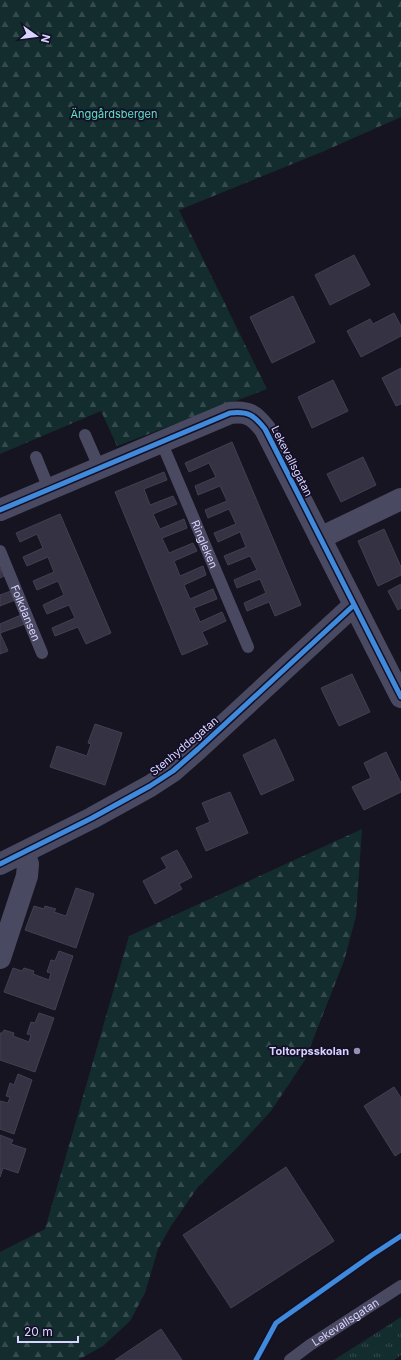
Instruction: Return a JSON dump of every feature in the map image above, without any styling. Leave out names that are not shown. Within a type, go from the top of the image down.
[{"type":"street","name":"Lekevallsgatan","points":[[0,510],[230,412],[250,414],[257,419],[265,429],[401,697]]},
{"type":"street","points":[[320,538],[401,499]]},
{"type":"street","name":"Stenhyddegatan","points":[[0,864],[150,786],[173,771],[354,605]]},
{"type":"street","points":[[0,958],[27,876],[28,864],[24,852]]},
{"type":"lane","points":[[85,435],[99,468]]},
{"type":"lane","name":"Ringleken","points":[[161,441],[248,647]]},
{"type":"lane","points":[[36,456],[50,489]]},
{"type":"lane","name":"Folkdansen","points":[[0,551],[42,653]]},
{"type":"lane","name":"Lekevallsgatan","points":[[290,1360],[310,1345],[401,1286]]},
{"type":"green space","name":"Änggårdsbergen","points":[[0,0],[401,0],[401,117],[322,152],[179,210],[267,389],[117,446],[101,411],[0,454]]},
{"type":"green space","points":[[362,829],[356,916],[344,961],[305,1060],[271,1111],[198,1187],[171,1226],[158,1249],[145,1293],[130,1321],[103,1346],[78,1360],[0,1360],[0,1252],[45,1229],[129,936]]},
{"type":"green space","points":[[401,1317],[401,1355],[394,1360],[334,1360]]},
{"type":"building","points":[[354,255],[370,285],[330,305],[315,275]]},
{"type":"building","points":[[293,296],[315,342],[272,363],[250,317]]},
{"type":"building","points":[[394,313],[401,326],[401,336],[361,357],[347,331],[370,319],[373,324]]},
{"type":"building","points":[[401,368],[401,404],[396,406],[382,378]]},
{"type":"building","points":[[333,380],[348,411],[312,428],[298,397]]},
{"type":"building","points":[[232,442],[301,605],[275,616],[269,602],[247,611],[244,603],[266,593],[260,579],[237,588],[234,580],[257,570],[250,556],[228,565],[224,556],[246,547],[240,532],[218,542],[214,533],[236,524],[229,509],[208,518],[205,510],[227,501],[220,486],[198,495],[195,486],[216,477],[209,463],[189,472],[185,463]]},
{"type":"building","points":[[363,457],[376,485],[341,502],[327,474]]},
{"type":"building","points":[[164,472],[167,480],[144,489],[150,505],[173,496],[177,504],[153,514],[160,529],[184,519],[187,528],[162,538],[169,553],[193,543],[197,551],[174,561],[180,576],[203,566],[206,575],[184,585],[190,599],[213,589],[217,599],[194,608],[200,622],[222,612],[226,621],[202,632],[208,644],[182,655],[115,492]]},
{"type":"building","points":[[60,514],[111,633],[86,644],[78,627],[55,636],[52,628],[75,618],[69,605],[47,614],[43,605],[64,595],[58,581],[37,590],[33,581],[54,572],[48,557],[27,566],[23,557],[43,548],[37,534],[20,542],[16,533]]},
{"type":"building","points":[[384,529],[401,567],[401,575],[378,586],[358,541]]},
{"type":"building","points":[[0,568],[4,576],[0,578]]},
{"type":"building","points":[[401,584],[401,608],[398,610],[388,591]]},
{"type":"building","points":[[11,591],[15,600],[0,606],[0,595]]},
{"type":"building","points":[[21,615],[25,624],[0,633],[0,624]]},
{"type":"building","points":[[0,633],[8,651],[0,654]]},
{"type":"building","points":[[352,674],[370,712],[339,726],[321,688]]},
{"type":"building","points":[[95,724],[122,733],[105,785],[50,767],[57,746],[87,756],[91,744],[88,743]]},
{"type":"building","points":[[275,739],[294,780],[261,795],[243,755]]},
{"type":"building","points":[[386,752],[401,783],[401,792],[364,810],[352,787],[371,778],[364,763]]},
{"type":"building","points":[[230,792],[248,833],[206,851],[196,828],[210,822],[202,803]]},
{"type":"building","points":[[177,850],[192,877],[179,884],[182,889],[155,904],[143,881],[167,868],[161,858]]},
{"type":"building","points":[[76,888],[94,894],[76,948],[25,930],[34,906],[44,909],[45,906],[56,909],[54,912],[66,916]]},
{"type":"building","points":[[59,951],[73,956],[55,1010],[4,992],[13,968],[22,971],[24,968],[34,971],[33,974],[49,980],[51,973],[47,972],[51,960],[55,961]]},
{"type":"building","points":[[39,1013],[54,1018],[35,1072],[0,1060],[0,1033],[4,1030],[14,1033],[13,1036],[29,1042],[31,1035],[27,1034],[31,1022],[35,1023]]},
{"type":"building","points":[[18,1074],[32,1080],[14,1134],[0,1129],[0,1101],[8,1103],[10,1097],[6,1096],[10,1083],[14,1085]]},
{"type":"building","points":[[394,1087],[401,1098],[401,1152],[395,1156],[364,1106]]},
{"type":"building","points":[[0,1135],[13,1140],[11,1144],[26,1149],[18,1173],[3,1168],[0,1177]]},
{"type":"building","points":[[286,1167],[334,1241],[231,1308],[183,1235]]},
{"type":"building","points":[[161,1329],[182,1360],[115,1360]]},
{"type":"cycle path","points":[[0,510],[230,413],[246,413],[254,417],[265,429],[401,697]]},
{"type":"cycle path","points":[[0,864],[92,818],[150,786],[173,771],[354,605]]},
{"type":"cycle path","points":[[256,1360],[276,1323],[401,1236]]},
{"type":"place","name":"Toltorpsskolan","points":[[357,1051]]}]
